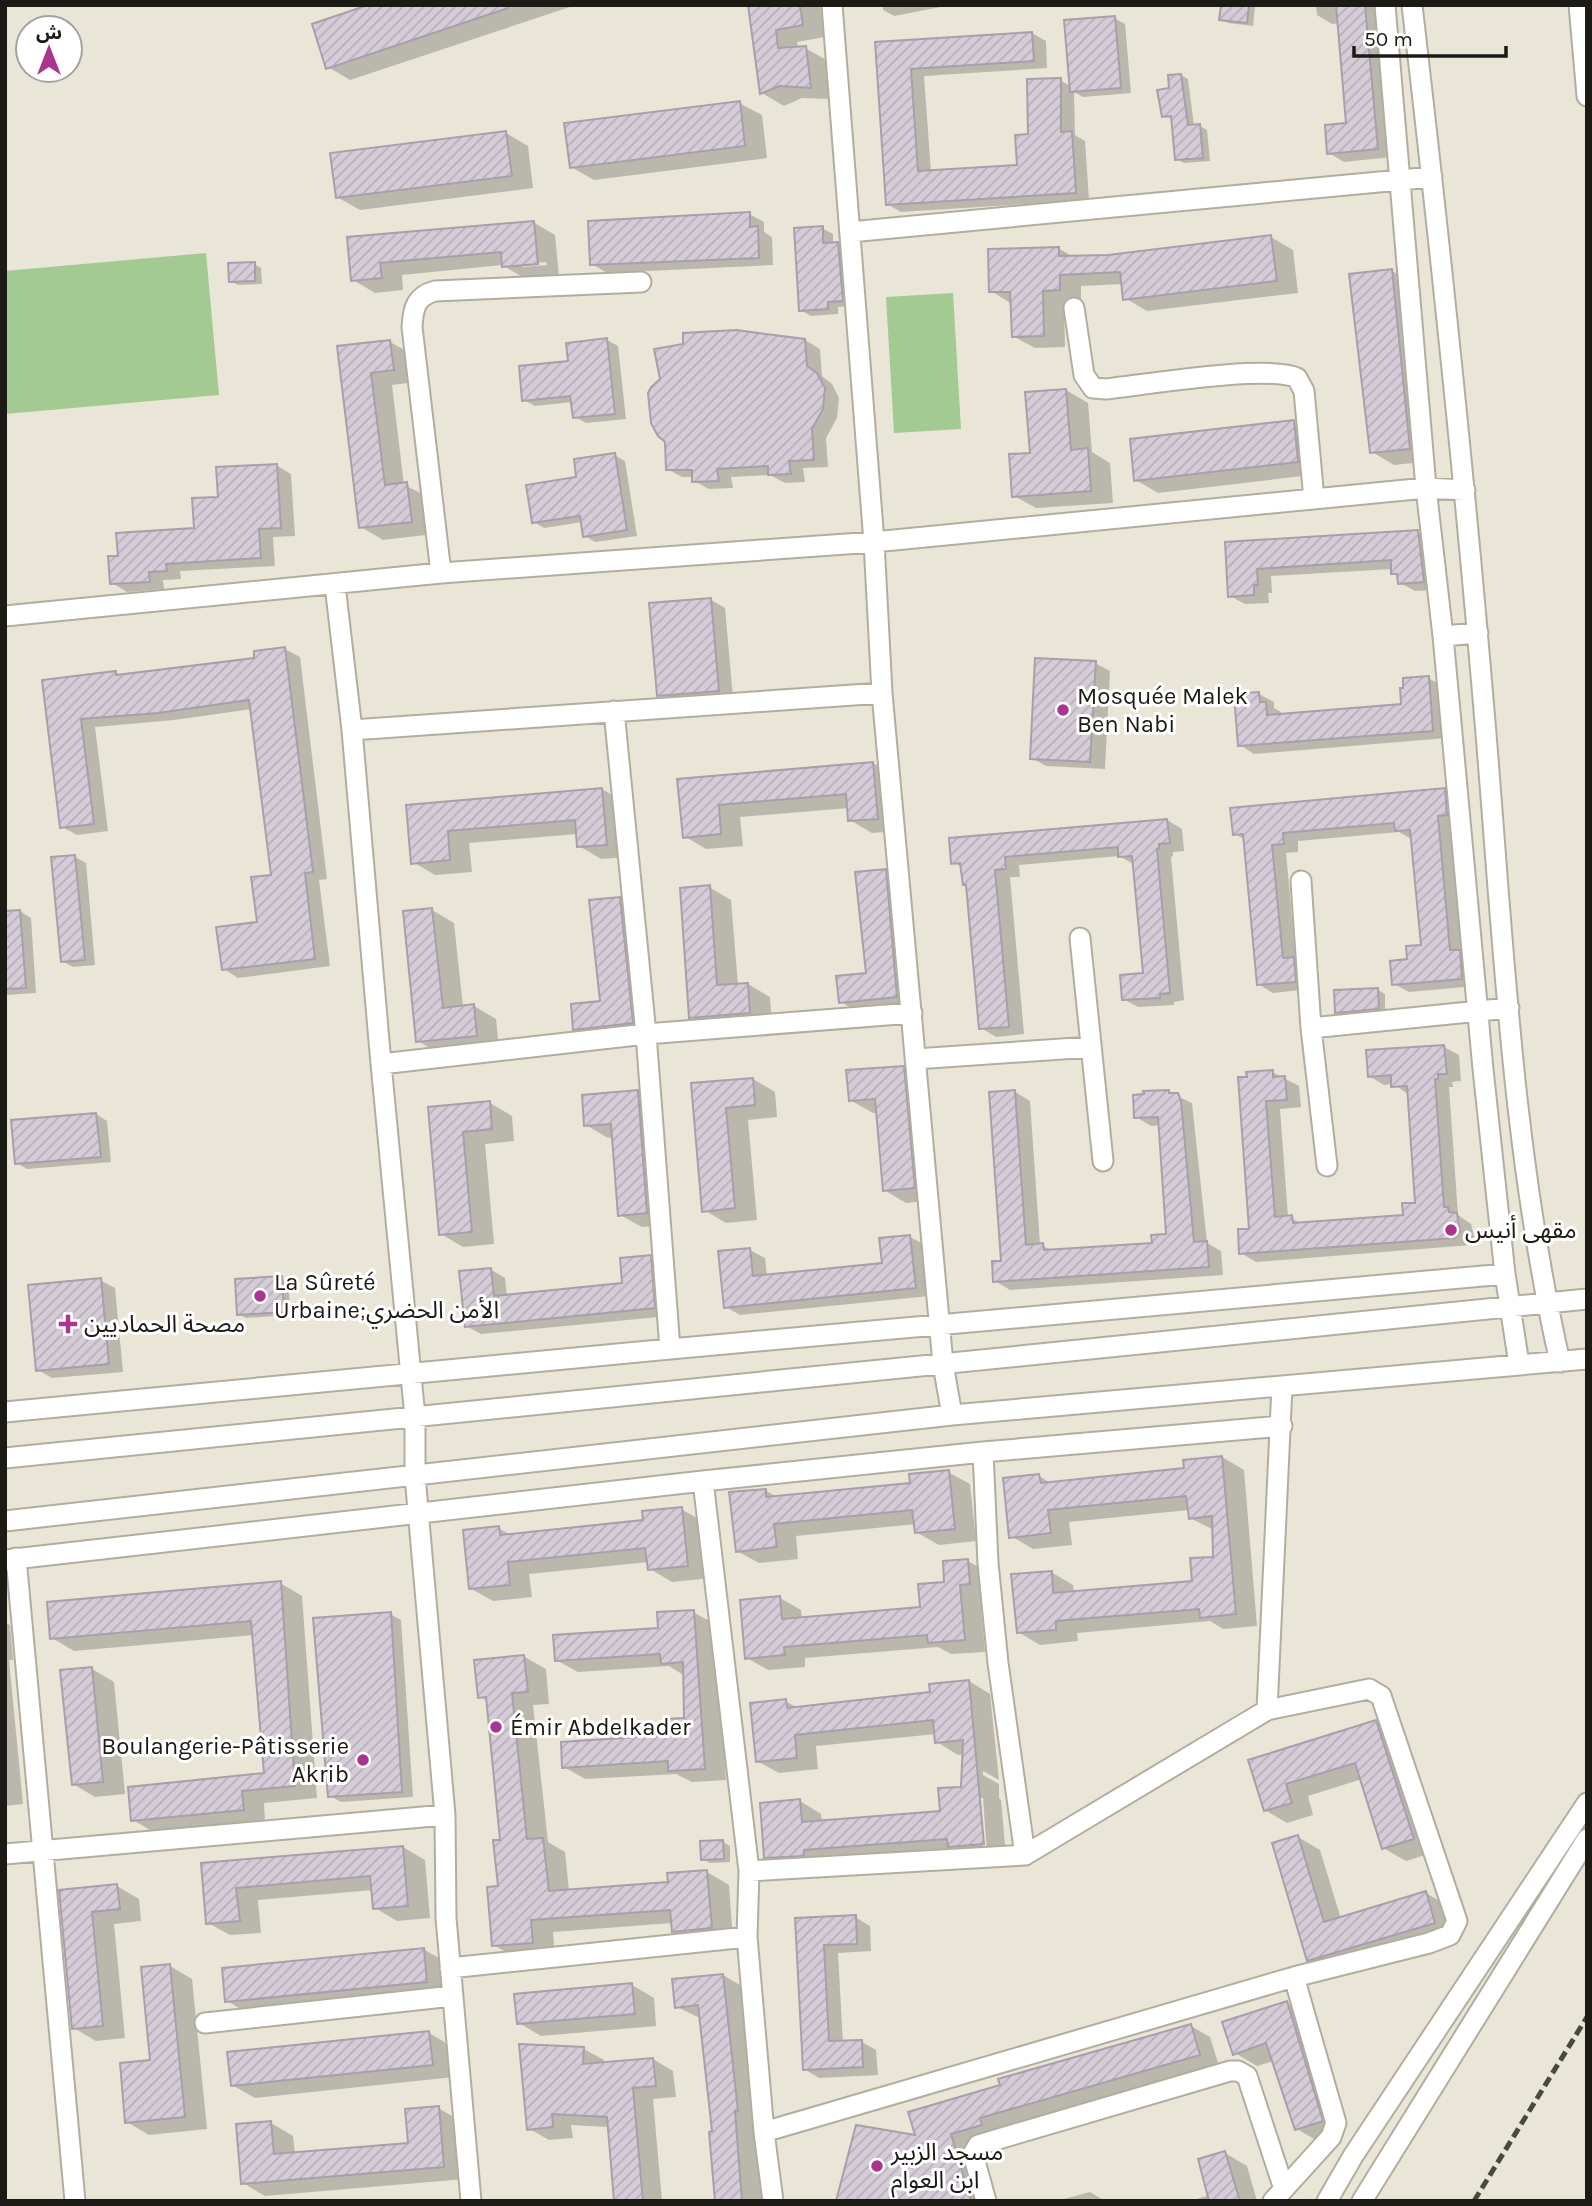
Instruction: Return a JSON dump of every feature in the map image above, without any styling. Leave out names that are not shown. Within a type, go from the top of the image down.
[{"type":"street","points":[[832,5],[882,693],[943,1364],[952,1415]]},
{"type":"street","points":[[1385,5],[1426,488],[1443,636],[1483,1069],[1509,1307],[1519,1364]]},
{"type":"street","points":[[1412,5],[1465,490],[1524,1161],[1560,1362]]},
{"type":"street","points":[[1579,5],[1587,96]]},
{"type":"street","points":[[850,232],[1432,177]]},
{"type":"street","points":[[441,573],[412,327],[415,304],[426,294],[435,291],[641,282]]},
{"type":"street","points":[[1074,308],[1084,375],[1093,388],[1280,373],[1297,377],[1304,391],[1314,499]]},
{"type":"street","points":[[5,616],[441,573],[873,542],[1426,488],[1465,490]]},
{"type":"street","points":[[335,585],[352,730],[415,1417],[415,1476],[445,1815],[446,1918],[471,2201]]},
{"type":"street","points":[[1443,636],[1478,633]]},
{"type":"street","points":[[352,730],[882,693]]},
{"type":"street","points":[[614,711],[646,1034],[670,1349]]},
{"type":"street","points":[[1301,881],[1311,1028],[1327,1166]]},
{"type":"street","points":[[1080,938],[1103,1161]]},
{"type":"street","points":[[1311,1028],[1509,1008]]},
{"type":"street","points":[[381,1064],[646,1034],[912,1013]]},
{"type":"street","points":[[915,1059],[1091,1047]]},
{"type":"street","points":[[5,1412],[1505,1274]]},
{"type":"street","points":[[5,1458],[1587,1299]]},
{"type":"street","points":[[5,1521],[952,1415],[1587,1359]]},
{"type":"street","points":[[1267,1710],[1282,1386]]},
{"type":"street","points":[[75,2201],[43,1850],[11,1559],[704,1481],[983,1452],[1282,1426]]},
{"type":"street","points":[[983,1452],[988,1563],[998,1663],[1025,1856]]},
{"type":"street","points":[[704,1481],[749,1871],[747,1937],[764,2132],[773,2201]]},
{"type":"street","points":[[749,1871],[1025,1856],[1267,1710],[1369,1689],[1381,1696],[1457,1921],[1450,1936],[1429,1943],[1294,1977],[764,2132]]},
{"type":"street","points":[[1327,2201],[1353,2156],[1587,1803]]},
{"type":"street","points":[[5,1854],[445,1815]]},
{"type":"street","points":[[1362,2201],[1587,1839]]},
{"type":"street","points":[[450,1968],[747,1937]]},
{"type":"street","points":[[1279,2195],[1331,2137],[1336,2123],[1294,1977]]},
{"type":"street","points":[[205,2023],[453,1996]]},
{"type":"street","points":[[986,2201],[973,2154],[978,2146],[1230,2071],[1238,2071],[1247,2076],[1279,2195]]},
{"type":"green space","points":[[206,253],[219,395],[5,414],[5,271]]},
{"type":"green space","points":[[953,293],[961,429],[894,433],[886,297]]},
{"type":"building","points":[[368,5],[507,5],[508,8],[326,69],[312,24]]},
{"type":"building","points":[[748,5],[800,5],[803,25],[776,30],[778,48],[806,46],[811,88],[779,86],[760,94]]},
{"type":"building","points":[[1221,5],[1249,5],[1247,23],[1219,20]]},
{"type":"building","points":[[1336,5],[1365,5],[1378,149],[1327,154],[1325,125],[1346,123]]},
{"type":"building","points":[[1115,16],[1121,88],[1070,92],[1064,20]]},
{"type":"building","points":[[1032,32],[1034,61],[911,69],[918,171],[1017,165],[1015,135],[1028,134],[1027,79],[1061,78],[1061,132],[1072,131],[1076,193],[886,205],[875,42]]},
{"type":"building","points":[[1181,74],[1188,125],[1200,124],[1203,158],[1175,160],[1171,116],[1162,117],[1157,90],[1169,88],[1168,75]]},
{"type":"building","points":[[740,101],[745,146],[570,168],[564,123]]},
{"type":"building","points":[[506,131],[512,176],[336,198],[330,153]]},
{"type":"building","points":[[750,212],[750,227],[758,226],[759,258],[590,265],[588,221]]},
{"type":"building","points":[[534,221],[538,264],[502,267],[501,252],[380,263],[382,278],[351,281],[347,237]]},
{"type":"building","points":[[823,226],[823,243],[838,242],[843,301],[828,302],[828,309],[799,311],[794,228]]},
{"type":"building","points":[[1271,235],[1277,281],[1123,300],[1120,272],[1060,275],[1060,290],[1043,291],[1044,336],[1012,337],[1010,292],[989,292],[988,249],[1059,247],[1059,256],[1108,255]]},
{"type":"building","points":[[255,262],[255,281],[229,282],[228,263]]},
{"type":"building","points":[[1392,269],[1410,449],[1370,453],[1349,274]]},
{"type":"building","points":[[736,330],[805,339],[807,366],[817,373],[825,388],[823,409],[812,429],[814,460],[789,461],[791,474],[768,475],[768,466],[717,469],[719,481],[692,482],[692,470],[666,470],[665,442],[651,423],[648,393],[660,379],[654,349],[683,344],[683,333]]},
{"type":"building","points":[[607,338],[615,414],[573,418],[570,396],[522,401],[519,366],[568,361],[566,343]]},
{"type":"building","points":[[390,340],[394,370],[371,373],[385,485],[407,482],[412,522],[359,528],[337,346]]},
{"type":"building","points":[[1066,389],[1071,450],[1088,448],[1091,491],[1012,497],[1009,454],[1030,453],[1025,392]]},
{"type":"building","points":[[1294,420],[1298,462],[1134,481],[1130,439]]},
{"type":"building","points":[[615,453],[627,530],[583,537],[580,516],[532,523],[526,485],[576,477],[574,459]]},
{"type":"building","points":[[277,464],[281,528],[259,529],[261,558],[166,564],[167,571],[149,572],[150,582],[110,584],[108,556],[118,556],[116,533],[194,528],[192,498],[218,497],[216,467]]},
{"type":"building","points":[[1418,530],[1424,582],[1398,584],[1397,574],[1391,574],[1391,560],[1257,569],[1258,585],[1254,585],[1254,595],[1228,597],[1225,542]]},
{"type":"building","points":[[711,598],[719,691],[657,696],[649,603]]},
{"type":"building","points":[[285,647],[313,872],[305,873],[315,959],[222,970],[216,927],[257,922],[251,877],[271,875],[249,700],[158,713],[81,719],[94,824],[60,828],[42,680],[116,671],[116,675],[254,658],[254,651]]},
{"type":"building","name":"Mosquée Malek Ben Nabi","points":[[1035,658],[1096,661],[1090,762],[1030,759]]},
{"type":"building","points":[[1429,676],[1433,731],[1238,746],[1234,694],[1259,692],[1260,702],[1266,702],[1267,715],[1401,704],[1400,688],[1403,688],[1403,678]]},
{"type":"building","points":[[873,762],[878,819],[848,821],[846,794],[719,805],[721,834],[683,838],[677,779]]},
{"type":"building","points":[[602,788],[607,845],[577,847],[575,820],[448,831],[450,860],[411,864],[406,805]]},
{"type":"building","points":[[1445,788],[1447,815],[1438,816],[1450,950],[1460,950],[1462,979],[1392,985],[1390,961],[1407,959],[1406,946],[1421,945],[1410,830],[1395,831],[1394,823],[1283,833],[1284,844],[1272,845],[1283,958],[1294,957],[1296,982],[1257,985],[1243,834],[1233,835],[1230,808]]},
{"type":"building","points":[[1167,819],[1170,843],[1159,844],[1157,849],[1170,993],[1160,994],[1160,998],[1122,1000],[1120,975],[1143,973],[1132,856],[1118,857],[1118,847],[1005,857],[1006,869],[995,870],[1009,1027],[979,1029],[966,885],[963,885],[960,863],[951,864],[949,838]]},
{"type":"building","points":[[75,855],[85,960],[61,962],[51,857]]},
{"type":"building","points":[[886,869],[897,997],[839,1003],[836,976],[866,973],[855,872]]},
{"type":"building","points":[[710,885],[717,985],[748,983],[750,1013],[689,1018],[680,888]]},
{"type":"building","points":[[620,897],[633,1023],[573,1030],[571,1004],[600,1001],[589,900]]},
{"type":"building","points":[[432,908],[443,1008],[474,1004],[477,1036],[416,1042],[403,911]]},
{"type":"building","points":[[20,910],[26,988],[5,989],[5,911]]},
{"type":"building","points":[[1378,988],[1379,1009],[1335,1013],[1334,990]]},
{"type":"building","points":[[1444,1045],[1447,1074],[1438,1074],[1438,1079],[1435,1079],[1444,1207],[1448,1207],[1449,1212],[1457,1213],[1460,1232],[1455,1238],[1239,1254],[1238,1229],[1249,1229],[1238,1077],[1247,1077],[1246,1072],[1273,1070],[1273,1077],[1285,1076],[1287,1100],[1266,1101],[1275,1217],[1292,1215],[1293,1223],[1403,1215],[1402,1203],[1415,1203],[1407,1086],[1391,1087],[1391,1075],[1368,1077],[1366,1050]]},
{"type":"building","points":[[904,1066],[915,1188],[883,1191],[875,1099],[849,1101],[846,1070]]},
{"type":"building","points":[[753,1078],[755,1105],[726,1108],[735,1208],[702,1212],[691,1083]]},
{"type":"building","points":[[638,1090],[647,1213],[618,1216],[611,1124],[584,1126],[582,1095]]},
{"type":"building","points":[[1015,1090],[1026,1245],[1043,1243],[1044,1250],[1152,1243],[1151,1235],[1166,1234],[1158,1117],[1134,1118],[1133,1095],[1144,1094],[1143,1091],[1169,1090],[1169,1093],[1178,1093],[1181,1101],[1194,1242],[1207,1241],[1209,1267],[993,1282],[992,1261],[1001,1261],[989,1092]]},
{"type":"building","points":[[490,1101],[492,1129],[463,1132],[472,1232],[439,1235],[428,1107]]},
{"type":"building","points":[[96,1113],[101,1157],[15,1164],[11,1120]]},
{"type":"building","points":[[910,1235],[916,1288],[724,1308],[718,1251],[750,1248],[753,1276],[882,1263],[879,1238]]},
{"type":"building","points":[[651,1255],[655,1308],[465,1327],[459,1271],[491,1268],[494,1296],[622,1283],[620,1258]]},
{"type":"building","name":"La Sûreté Urbaine;الأمن الحضري","points":[[282,1276],[284,1312],[237,1315],[235,1279]]},
{"type":"building","name":"مصحة الحماديين","points":[[101,1278],[109,1364],[36,1371],[28,1285]]},
{"type":"building","points":[[1222,1456],[1236,1614],[1200,1618],[1199,1609],[1056,1621],[1056,1630],[1017,1633],[1011,1574],[1052,1571],[1053,1593],[1192,1581],[1190,1558],[1213,1557],[1212,1516],[1189,1519],[1186,1496],[1048,1510],[1051,1533],[1009,1538],[1003,1478],[1039,1474],[1041,1483],[1184,1468],[1183,1460]]},
{"type":"building","points":[[949,1470],[955,1529],[915,1533],[912,1510],[774,1524],[777,1547],[736,1552],[729,1492],[766,1489],[766,1497],[910,1483],[909,1474]]},
{"type":"building","points":[[682,1507],[688,1566],[648,1570],[645,1548],[508,1562],[510,1585],[469,1589],[463,1530],[499,1526],[500,1535],[643,1520],[642,1511]]},
{"type":"building","points":[[968,1559],[970,1584],[960,1585],[965,1640],[928,1643],[927,1635],[784,1647],[785,1655],[745,1659],[740,1600],[780,1596],[782,1619],[920,1607],[918,1584],[944,1582],[943,1561]]},
{"type":"building","points":[[281,1581],[295,1786],[242,1791],[244,1810],[131,1821],[128,1787],[264,1773],[251,1621],[50,1639],[47,1602]]},
{"type":"building","points":[[694,1610],[705,1769],[668,1771],[668,1761],[562,1768],[561,1742],[666,1735],[665,1719],[684,1718],[683,1662],[661,1664],[660,1654],[555,1661],[553,1635],[658,1628],[657,1612]]},
{"type":"building","points":[[391,1612],[402,1792],[328,1797],[313,1618]]},
{"type":"building","points":[[524,1655],[528,1692],[512,1693],[527,1839],[543,1838],[549,1891],[668,1882],[667,1873],[707,1870],[712,1928],[672,1932],[670,1910],[531,1920],[533,1943],[492,1946],[487,1887],[498,1886],[493,1840],[500,1840],[486,1697],[478,1698],[474,1660]]},
{"type":"building","points":[[92,1667],[103,1782],[72,1785],[60,1670]]},
{"type":"building","points":[[969,1680],[984,1844],[948,1847],[947,1839],[804,1850],[804,1856],[764,1858],[760,1803],[800,1799],[802,1822],[940,1811],[938,1788],[961,1787],[963,1740],[935,1743],[933,1720],[795,1735],[797,1758],[756,1762],[750,1703],[786,1699],[787,1708],[930,1692],[929,1684]]},
{"type":"building","points":[[1376,1720],[1414,1839],[1382,1849],[1355,1763],[1286,1784],[1292,1803],[1264,1811],[1248,1760]]},
{"type":"building","points":[[1298,1835],[1324,1922],[1426,1891],[1435,1923],[1307,1961],[1272,1843]]},
{"type":"building","points":[[723,1840],[724,1859],[701,1860],[700,1841]]},
{"type":"building","points":[[403,1846],[408,1906],[373,1909],[370,1876],[236,1888],[240,1921],[206,1924],[201,1863]]},
{"type":"building","points":[[117,1884],[120,1909],[92,1912],[103,2026],[72,2029],[59,1890]]},
{"type":"building","points":[[856,1915],[857,1944],[824,1945],[829,2041],[862,2040],[863,2067],[803,2070],[795,1918]]},
{"type":"building","points":[[424,1948],[427,1982],[225,2002],[222,1968]]},
{"type":"building","points":[[170,1964],[185,2117],[125,2123],[120,2063],[150,2060],[141,1967]]},
{"type":"building","points":[[723,1974],[738,2111],[735,2111],[742,2201],[715,2201],[709,2132],[712,2131],[698,2005],[675,2008],[672,1979]]},
{"type":"building","points":[[632,1983],[635,2014],[517,2024],[514,1994]]},
{"type":"building","points":[[1287,2001],[1323,2121],[1295,2130],[1266,2043],[1233,2055],[1222,2022]]},
{"type":"building","points":[[1191,2024],[1200,2055],[980,2118],[982,2125],[951,2134],[971,2201],[836,2201],[856,2125],[915,2135],[908,2112],[1000,2085],[998,2079]]},
{"type":"building","points":[[429,2031],[433,2065],[231,2086],[227,2052]]},
{"type":"building","points":[[519,2044],[584,2047],[583,2064],[653,2058],[656,2086],[633,2088],[643,2201],[614,2201],[607,2117],[552,2114],[553,2127],[527,2130]]},
{"type":"building","points":[[439,2106],[444,2167],[241,2184],[236,2124],[271,2121],[274,2154],[408,2143],[405,2109]]},
{"type":"building","points":[[1225,2151],[1240,2201],[1209,2201],[1198,2159]]},
{"type":"railway","points":[[1474,2201],[1587,2017]]},
{"type":"place","name":"Mosquée Malek Ben Nabi","points":[[1063,710]]},
{"type":"place","name":"مقهى أنيس","points":[[1451,1230]]},
{"type":"place","name":"La Sûreté Urbaine;الأمن الحضري","points":[[260,1296]]},
{"type":"place","name":"مصحة الحماديين","points":[[68,1324]]},
{"type":"place","name":"Émir Abdelkader","points":[[496,1727]]},
{"type":"place","name":"Boulangerie-Pâtisserie Akrib","points":[[363,1760]]},
{"type":"place","name":"مسجد الزبير ابن العوام","points":[[877,2166]]}]
